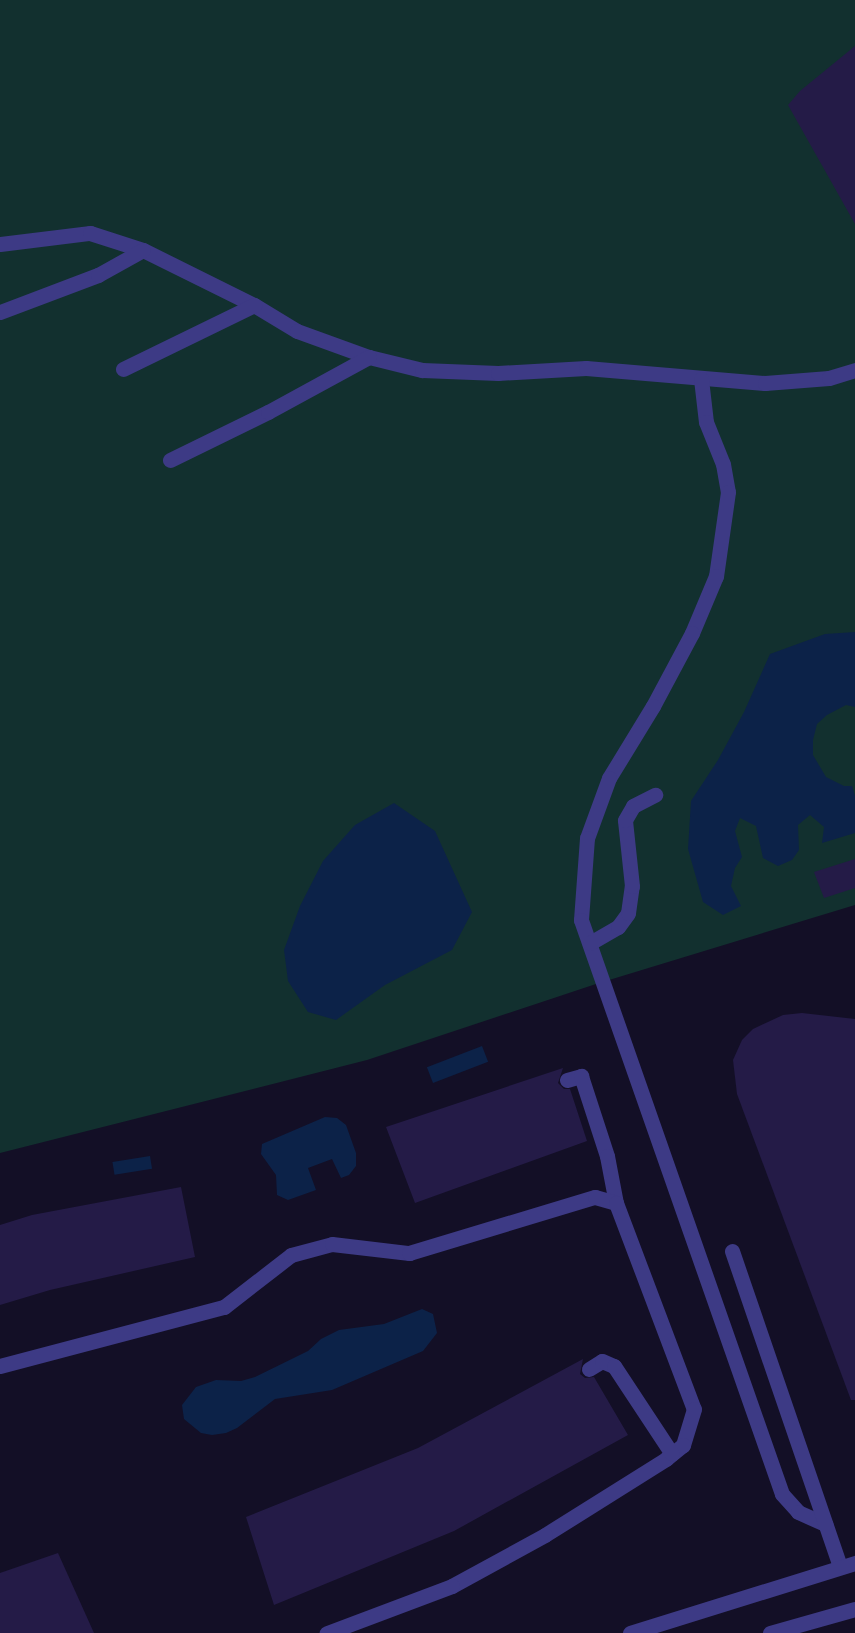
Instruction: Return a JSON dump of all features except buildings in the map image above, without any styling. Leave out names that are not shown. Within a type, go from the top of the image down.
[{"type":"street","points":[[0,244],[90,233],[143,250],[254,305],[297,331],[369,357],[422,370],[498,374],[586,368],[765,383],[829,378],[855,370]]},
{"type":"street","points":[[0,312],[98,275],[143,250]]},
{"type":"street","points":[[123,369],[254,305]]},
{"type":"street","points":[[170,460],[268,412],[369,357]]},
{"type":"street","points":[[701,379],[706,422],[723,464],[728,492],[716,576],[692,633],[670,675],[609,778],[587,838],[581,920],[748,1403],[782,1494],[798,1512],[825,1524]]},
{"type":"street","points":[[590,943],[618,927],[628,913],[632,886],[625,820],[633,806],[655,795]]},
{"type":"street","points":[[327,1633],[452,1586],[545,1535],[672,1454],[682,1445],[693,1409],[616,1203],[608,1156],[581,1076],[567,1080]]},
{"type":"street","points":[[0,1366],[224,1307],[291,1256],[332,1244],[409,1254],[595,1197],[616,1203]]},
{"type":"street","points":[[630,1633],[848,1565],[825,1524],[732,1251]]},
{"type":"street","points":[[589,1369],[602,1361],[614,1365],[672,1454]]},
{"type":"street","points":[[770,1633],[855,1608]]},
{"type":"green space","points":[[0,0],[855,0],[855,905],[596,984],[367,1060],[0,1153]]},
{"type":"water","points":[[855,632],[855,707],[846,705],[827,715],[817,724],[813,740],[813,755],[826,777],[844,786],[852,786],[855,796],[855,833],[822,843],[824,827],[810,815],[798,825],[799,850],[792,860],[778,866],[763,858],[756,826],[740,818],[735,831],[742,857],[735,868],[731,886],[741,906],[723,915],[703,902],[688,849],[691,801],[718,760],[744,712],[770,654],[825,634]]},
{"type":"water","points":[[394,803],[435,831],[472,912],[452,950],[385,985],[336,1020],[308,1012],[288,981],[284,950],[300,906],[323,861],[355,825]]},
{"type":"water","points":[[482,1046],[488,1062],[433,1083],[427,1067]]},
{"type":"water","points":[[325,1117],[337,1118],[346,1125],[356,1153],[356,1166],[349,1175],[341,1178],[332,1159],[308,1168],[316,1190],[288,1200],[277,1195],[276,1175],[261,1154],[262,1144]]},
{"type":"water","points":[[150,1156],[152,1169],[115,1175],[112,1162]]},
{"type":"water","points":[[422,1309],[433,1314],[437,1333],[423,1351],[332,1390],[275,1399],[237,1428],[226,1433],[212,1435],[201,1433],[184,1419],[182,1405],[196,1387],[216,1380],[241,1381],[255,1377],[308,1351],[321,1339],[339,1330],[384,1324]]}]
